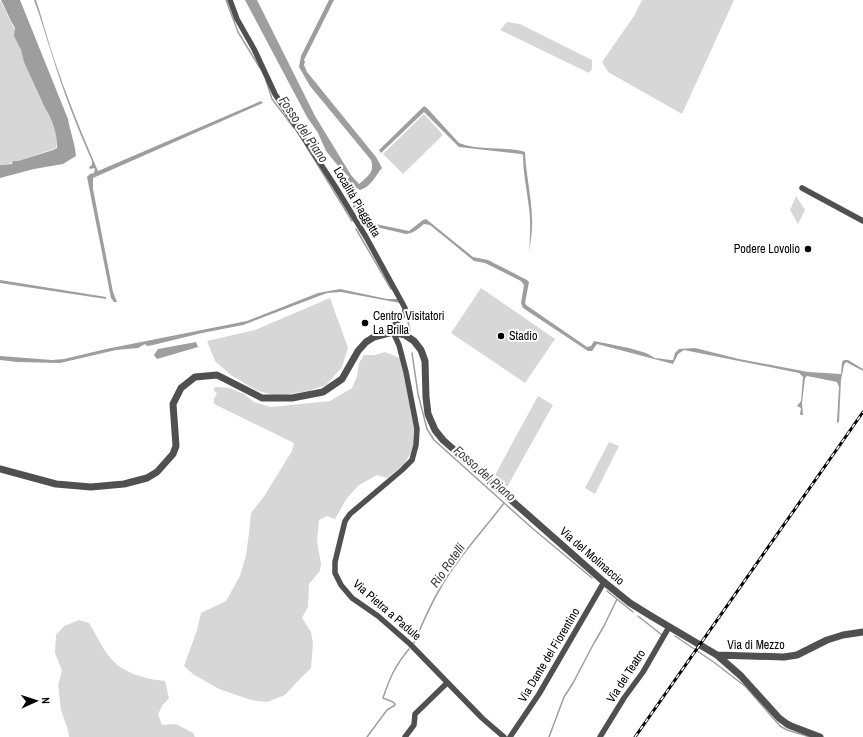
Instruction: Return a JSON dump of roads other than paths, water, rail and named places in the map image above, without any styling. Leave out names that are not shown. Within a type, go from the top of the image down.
[{"type":"street","name":"Località Piaggetta","points":[[230,0],[236,19],[254,49],[275,94],[335,186],[366,237],[405,308],[405,313],[395,324],[393,332]]},
{"type":"street","points":[[802,188],[863,221]]},
{"type":"street","name":"Via del Molinaccio","points":[[393,332],[405,335],[414,341],[421,350],[425,361],[428,414],[435,430],[443,440],[604,582],[630,603],[717,655],[741,676],[779,718],[791,726],[820,737]]},
{"type":"street","points":[[0,469],[56,484],[70,485],[91,486],[120,484],[147,478],[157,472],[173,454],[176,446],[174,404],[181,388],[195,377],[216,375],[262,398],[292,398],[323,392],[342,379],[358,351],[366,342],[374,337],[393,332]]},
{"type":"street","name":"Via Pietra a Padule","points":[[393,332],[399,345],[406,372],[417,429],[416,445],[412,460],[350,514],[345,521],[335,562],[335,573],[341,585],[352,598],[378,616],[410,644],[482,718],[504,737]]},
{"type":"street","name":"Via Dante del Fiorentino","points":[[510,737],[540,694],[604,582]]},
{"type":"street","name":"Via del Teatro","points":[[600,737],[624,698],[643,672],[669,627]]},
{"type":"street","name":"Via di Mezzo","points":[[717,655],[784,657],[797,655],[827,640],[843,635],[863,632]]},
{"type":"street","points":[[733,669],[740,656]]},
{"type":"street","points":[[407,736],[414,725],[415,714],[447,683]]},
{"type":"waterway","name":"Fosso del Piano","points":[[226,0],[238,32],[260,68]]},
{"type":"waterway","name":"Fosso del Piano","points":[[266,80],[272,99],[294,128]]},
{"type":"waterway","name":"Fosso del Piano","points":[[305,144],[352,221]]},
{"type":"waterway","name":"Fosso del Piano","points":[[356,229],[391,289]]},
{"type":"waterway","name":"Fosso del Piano","points":[[407,318],[410,330]]},
{"type":"waterway","name":"Fosso del Piano","points":[[412,353],[418,394],[427,429],[434,440],[532,528],[592,578]]},
{"type":"waterway","name":"Rio Rotelli","points":[[414,643],[437,594],[448,576],[504,503]]},
{"type":"waterway","name":"Fosso del Piano","points":[[607,591],[633,612]]},
{"type":"waterway","points":[[549,737],[564,697],[604,626],[617,599]]},
{"type":"waterway","name":"Fosso del Piano","points":[[638,616],[662,635]]},
{"type":"waterway","name":"Fosso del Piano","points":[[675,636],[715,663],[746,687],[780,726],[787,730],[810,737]]},
{"type":"waterway","name":"Rio Rotelli","points":[[395,704],[383,698],[393,672],[409,649]]},
{"type":"waterway","name":"Rio Rotelli","points":[[367,737],[387,710],[395,705]]},
{"type":"railway","points":[[635,737],[863,412]]},
{"type":"place","name":"Podere Lovolio","points":[[808,249]]},
{"type":"place","name":"Centro Visitatori La Brilla","points":[[365,323]]},
{"type":"place","name":"Stadio","points":[[501,336]]}]
